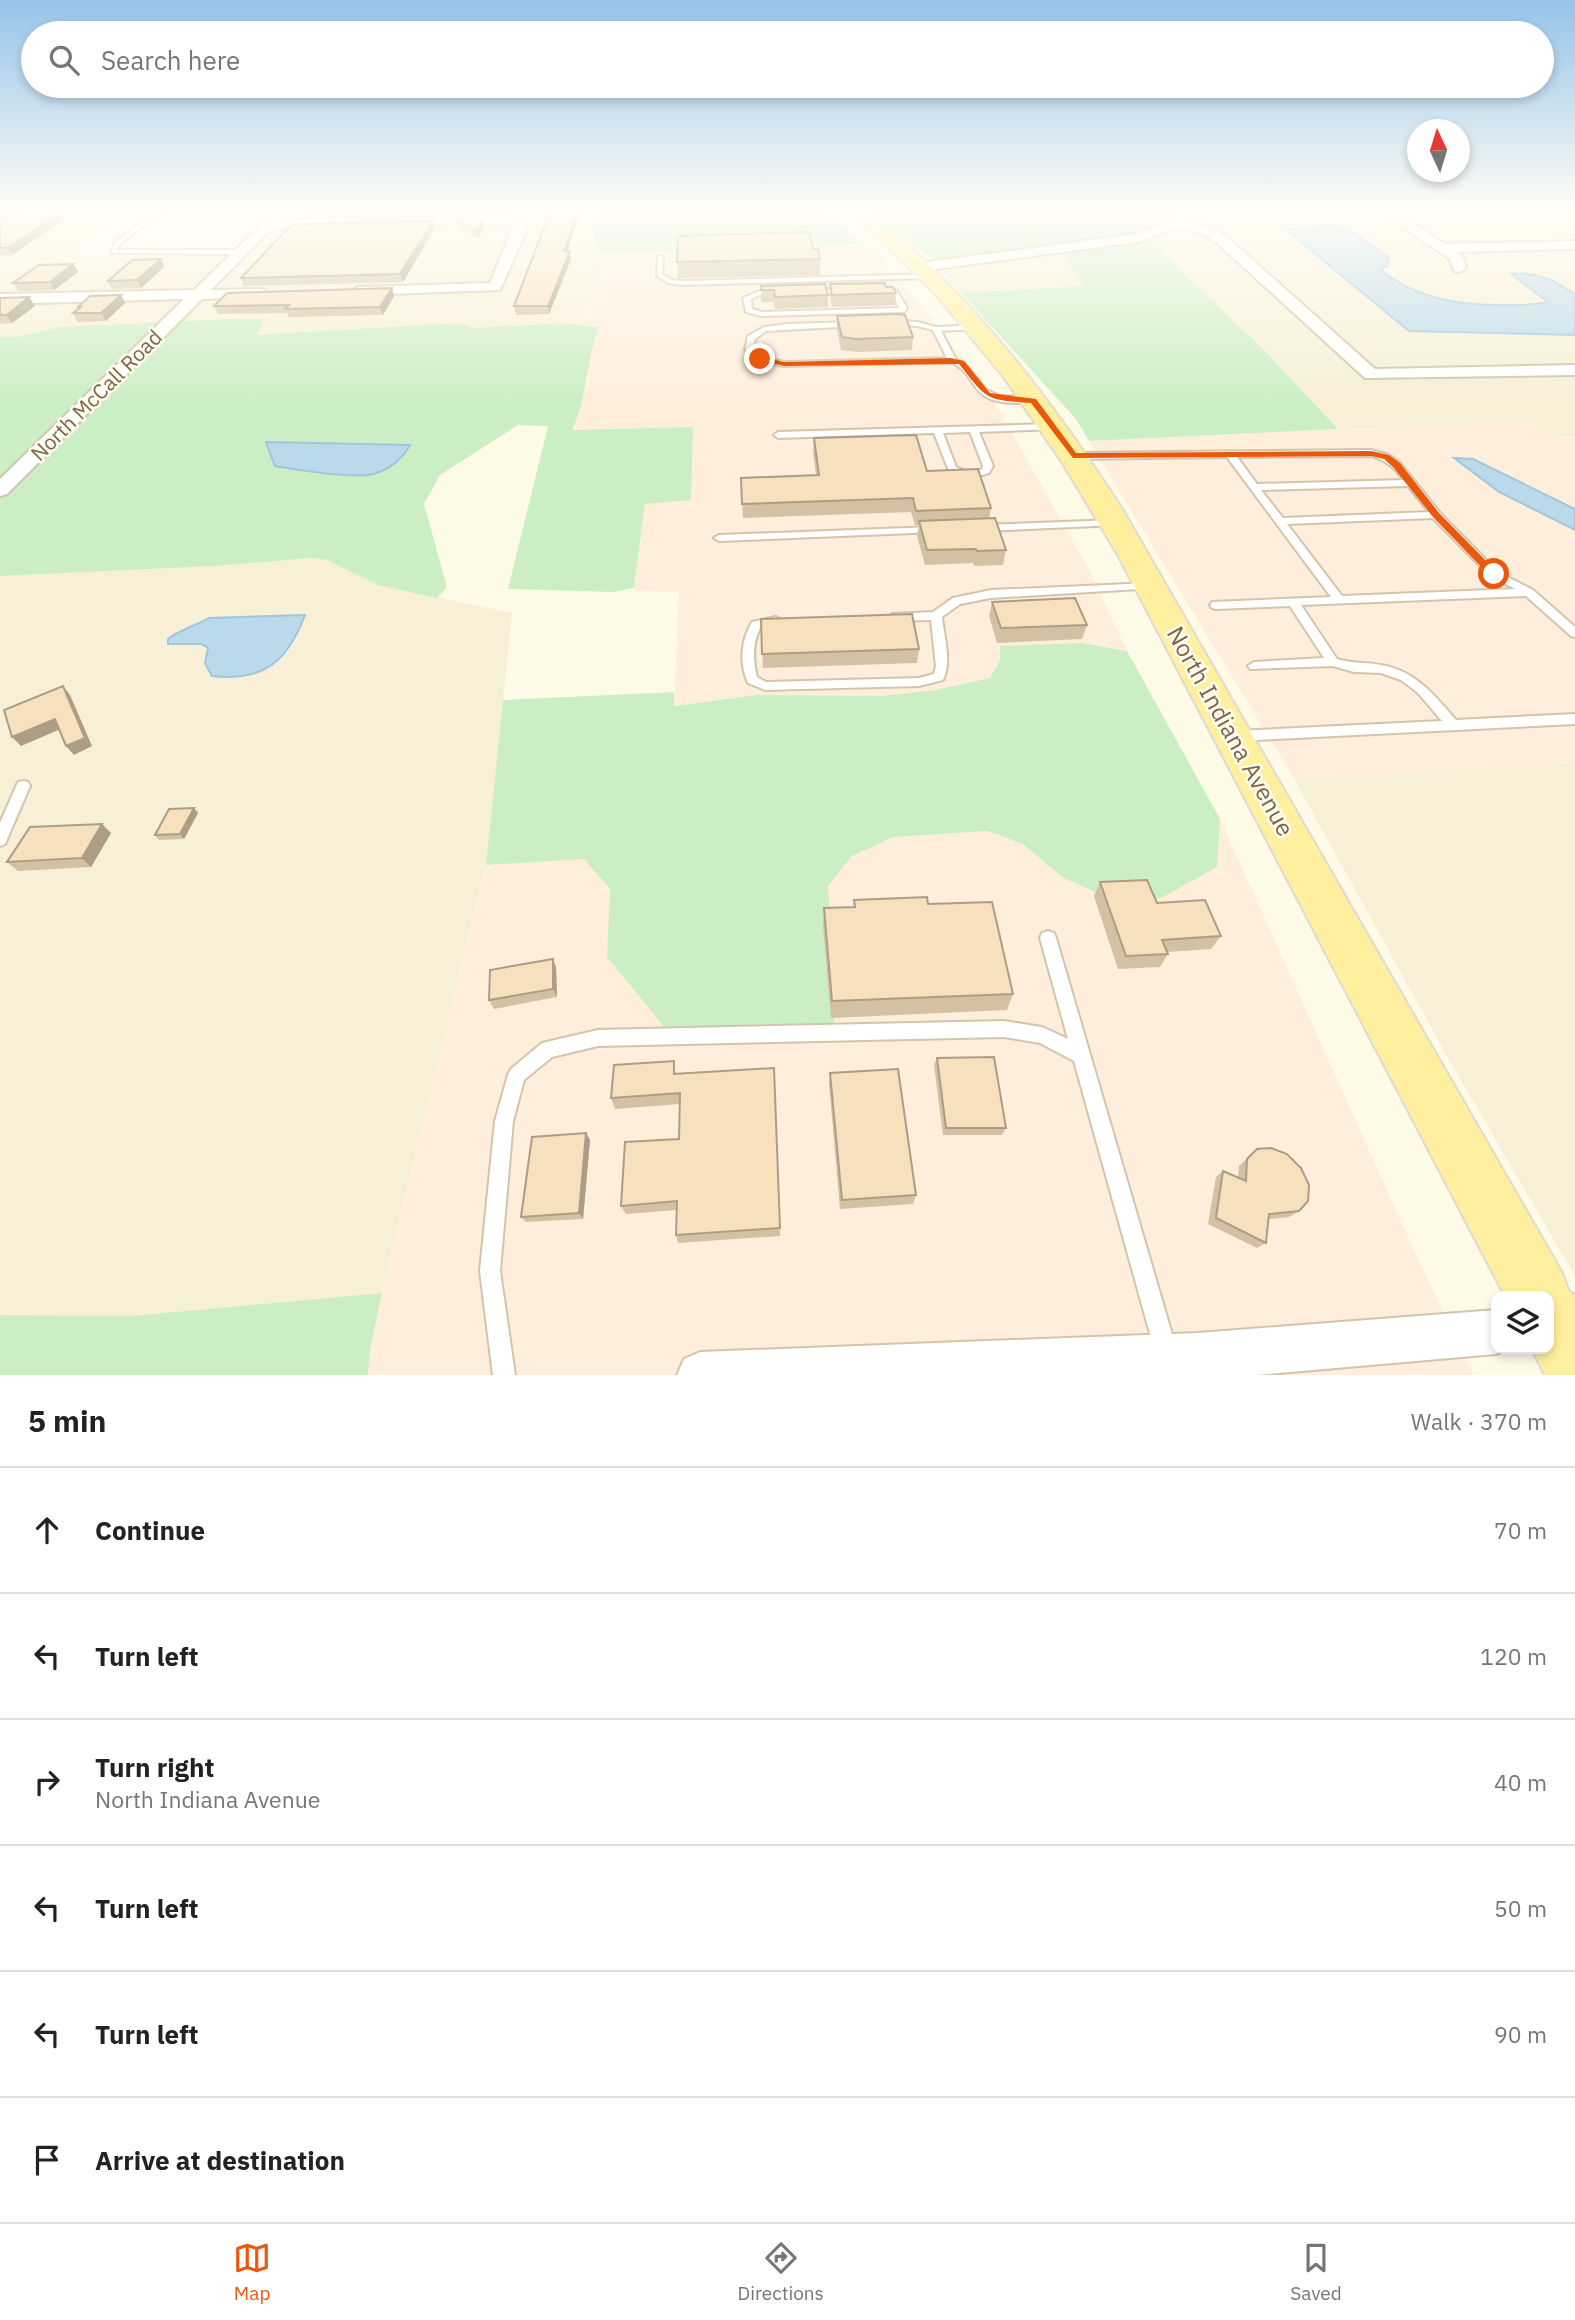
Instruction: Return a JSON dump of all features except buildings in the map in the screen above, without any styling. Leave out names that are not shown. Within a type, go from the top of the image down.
[{"type":"main road","name":"North Indiana Avenue","points":[[930,276],[975,327],[1053,428],[1116,523],[1529,1291]]},
{"type":"street","name":"North McCall Road","points":[[0,490],[216,276]]},
{"type":"street","points":[[339,291],[495,287],[500,276]]},
{"type":"street","points":[[1262,276],[1371,374],[1575,370]]},
{"type":"street","points":[[0,299],[272,293]]},
{"type":"street","points":[[700,1375],[1168,1358],[1356,1347],[1491,1332]]},
{"type":"lane","points":[[661,276],[670,282],[882,276]]},
{"type":"lane","points":[[852,279],[856,290]]},
{"type":"lane","points":[[856,290],[893,290],[903,308],[896,311],[762,314],[748,310],[747,298],[759,293],[856,290]]},
{"type":"lane","points":[[867,323],[764,330],[751,338],[749,349],[760,359],[784,364],[951,360],[961,363],[988,395],[1002,399],[1053,428]]},
{"type":"lane","points":[[881,323],[917,324],[936,329],[975,327]]},
{"type":"lane","points":[[936,329],[951,360]]},
{"type":"lane","points":[[778,435],[1053,428],[1231,456],[1371,453],[1386,457],[1436,515],[1494,574],[1529,592],[1575,633]]},
{"type":"lane","points":[[937,430],[952,469],[967,475],[979,475],[986,471],[988,466],[973,429]]},
{"type":"lane","points":[[1231,456],[1339,600]]},
{"type":"lane","points":[[1254,487],[1411,483]]},
{"type":"lane","points":[[1280,521],[1436,515]]},
{"type":"lane","points":[[965,528],[1116,523]]},
{"type":"lane","points":[[719,538],[951,529]]},
{"type":"lane","points":[[881,618],[936,616],[957,601],[991,594],[1151,586]]},
{"type":"lane","points":[[1216,605],[1529,592]]},
{"type":"lane","points":[[1293,602],[1333,662]]},
{"type":"lane","points":[[785,621],[756,625],[750,634],[749,669],[752,680],[765,686],[919,682],[939,677],[942,666],[936,616]]},
{"type":"lane","points":[[1254,666],[1333,662],[1354,668],[1382,668],[1405,677],[1422,690],[1453,725]]},
{"type":"lane","points":[[1233,736],[1575,719]]},
{"type":"lane","points":[[0,840],[23,786]]},
{"type":"lane","points":[[1048,939],[1168,1358]]},
{"type":"lane","points":[[504,1375],[490,1271],[504,1121],[517,1075],[548,1049],[598,1038],[1004,1029],[1042,1035],[1081,1055]]},
{"type":"shaded area","points":[[0,276],[596,276],[594,300],[583,311],[577,326],[561,323],[471,328],[466,325],[254,335],[227,319],[59,327],[18,337],[0,337]]},
{"type":"shaded area","points":[[596,276],[898,276],[985,385],[1090,572],[1127,651],[1082,643],[1000,647],[1000,660],[990,678],[935,690],[882,696],[756,695],[674,706],[679,592],[634,591],[645,503],[692,427],[571,431],[588,381],[591,348],[599,327],[577,326],[583,311],[594,299]]},
{"type":"shaded area","points":[[947,276],[1078,276],[1085,286],[961,293]]},
{"type":"shaded area","points":[[1186,276],[1347,276],[1409,331],[1575,335],[1575,436],[1551,437],[1532,424],[1338,429],[1262,348]]},
{"type":"shaded area","points":[[1392,276],[1514,276],[1549,302],[1475,306],[1418,293]]},
{"type":"shaded area","points":[[1541,276],[1575,276],[1575,294]]},
{"type":"shaded area","points":[[1532,424],[1551,437],[1575,436],[1575,509],[1473,459],[1455,459],[1575,530],[1575,763],[1309,777],[1293,777],[1089,441],[1338,429]]},
{"type":"shaded area","points":[[311,558],[327,560],[378,585],[512,613],[486,865],[382,1293],[131,1316],[0,1315],[0,576],[214,566]],"holes":[[[305,615],[296,640],[286,654],[209,648],[201,644],[168,644],[183,628],[209,618]]]},
{"type":"shaded area","points":[[1575,763],[1575,1276],[1447,1056],[1293,777]]},
{"type":"shaded area","points":[[1220,819],[1422,1268],[1474,1375],[368,1375],[370,1350],[382,1293],[486,865],[584,859],[610,889],[607,957],[838,1005],[828,886],[852,856],[894,837],[988,831],[1023,844],[1042,859],[1216,867]]},
{"type":"green space","points":[[1078,276],[1186,276],[1262,348],[1338,429],[1089,441],[1076,419],[961,293],[1084,286]]},
{"type":"green space","points":[[261,319],[263,324],[256,335],[441,324],[467,325],[471,328],[561,323],[599,327],[581,405],[572,430],[693,427],[691,500],[645,504],[634,588],[613,592],[508,589],[548,426],[518,425],[440,475],[424,504],[447,587],[437,598],[378,585],[327,560],[311,558],[214,566],[0,576],[0,337],[18,337],[59,327]],"holes":[[[267,442],[410,445],[373,474],[310,472],[276,466]]]},
{"type":"green space","points":[[1082,643],[1127,651],[1220,819],[1217,867],[1161,898],[1126,906],[1062,877],[1023,844],[988,831],[894,837],[852,856],[828,886],[838,1005],[831,1032],[670,1034],[607,957],[610,889],[584,859],[486,865],[503,700],[674,692],[674,706],[756,695],[882,696],[935,690],[990,678],[1000,660],[1000,646]]},
{"type":"green space","points":[[382,1293],[370,1350],[368,1375],[0,1375],[0,1315],[131,1316]]},
{"type":"water","points":[[1342,276],[1390,276],[1425,294],[1475,304],[1525,305],[1548,302],[1514,276],[1538,276],[1553,281],[1575,294],[1575,335],[1409,331]]},
{"type":"water","points":[[266,442],[410,445],[399,459],[385,470],[353,475],[275,466]]},
{"type":"water","points":[[1454,458],[1473,459],[1575,509],[1575,530],[1499,492]]},
{"type":"water","points":[[305,615],[291,645],[282,656],[272,665],[246,675],[212,676],[205,663],[208,648],[201,644],[168,644],[168,639],[209,618]]},
{"type":"route","points":[[760,359],[784,364],[951,360],[961,363],[988,395],[1002,399],[1033,400],[1073,456],[1371,453],[1386,457],[1396,465],[1436,515],[1494,574]]}]
